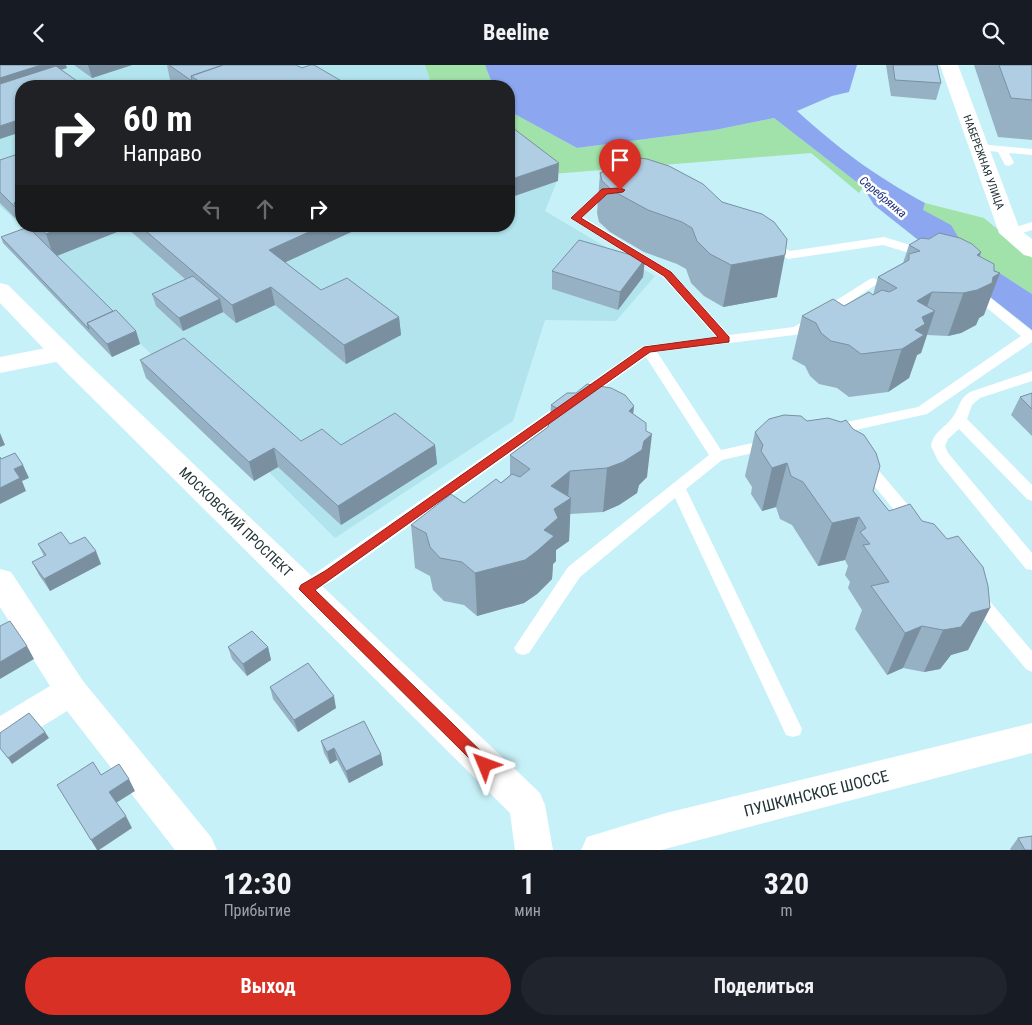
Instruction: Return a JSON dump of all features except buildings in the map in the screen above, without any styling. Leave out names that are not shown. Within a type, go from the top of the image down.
[{"type":"main road","name":"НАБЕРЕЖНАЯ УЛИЦА","points":[[949,65],[1010,233]]},
{"type":"main road","points":[[1010,233],[1032,250]]},
{"type":"main road","name":"МОСКОВСКИЙ ПРОСПЕКТ","points":[[0,290],[62,353],[527,805],[534,850]]},
{"type":"main road","points":[[0,365],[62,353]]},
{"type":"main road","points":[[0,581],[71,691],[198,850]]},
{"type":"main road","points":[[0,734],[71,691]]},
{"type":"main road","name":"ПУШКИНСКОЕ ШОССЕ","points":[[600,850],[666,831],[1032,738]]},
{"type":"lane","points":[[979,147],[1032,152]]},
{"type":"lane","points":[[1002,149],[1009,163]]},
{"type":"lane","points":[[631,190],[605,191],[576,218],[667,274],[726,340]]},
{"type":"lane","points":[[1010,233],[1032,227]]},
{"type":"lane","points":[[756,237],[788,255],[884,241],[924,252],[939,264]]},
{"type":"lane","points":[[306,589],[648,349],[796,331],[874,282]]},
{"type":"lane","points":[[818,434],[922,411],[1031,337],[962,282]]},
{"type":"lane","points":[[648,349],[717,456]]},
{"type":"lane","points":[[1032,376],[976,395],[964,404],[959,420],[940,439],[939,451],[1032,564]]},
{"type":"lane","points":[[959,420],[1032,495]]},
{"type":"lane","points":[[836,429],[924,536]]},
{"type":"lane","points":[[523,648],[574,572],[717,456],[781,442]]},
{"type":"lane","points":[[678,488],[793,729]]},
{"type":"lane","points":[[962,581],[1032,664]]},
{"type":"shaded area","points":[[0,65],[425,65],[430,80],[15,80],[15,220],[0,206]]},
{"type":"shaded area","points":[[515,144],[557,181],[545,211],[655,276],[616,321],[545,320],[513,421],[335,538],[29,232],[515,232]]},
{"type":"green space","points":[[425,65],[485,65],[491,80],[430,80]]},
{"type":"green space","points":[[515,114],[577,148],[715,130],[774,118],[863,187],[859,193],[811,153],[552,174],[515,144]]},
{"type":"green space","points":[[925,203],[984,218],[1032,258],[1032,294],[967,252],[923,210]]},
{"type":"water","name":"Серебрянка","points":[[485,65],[857,65],[849,92],[832,96],[797,111],[858,161],[890,183],[925,203],[923,210],[951,225],[967,252],[1032,294],[1032,330],[874,205],[863,187],[774,118],[715,130],[577,148],[515,114],[515,80],[491,80]]},
{"type":"route","points":[[485,765],[306,589],[648,349],[726,340],[667,274],[576,218],[605,191],[620,190]]}]
